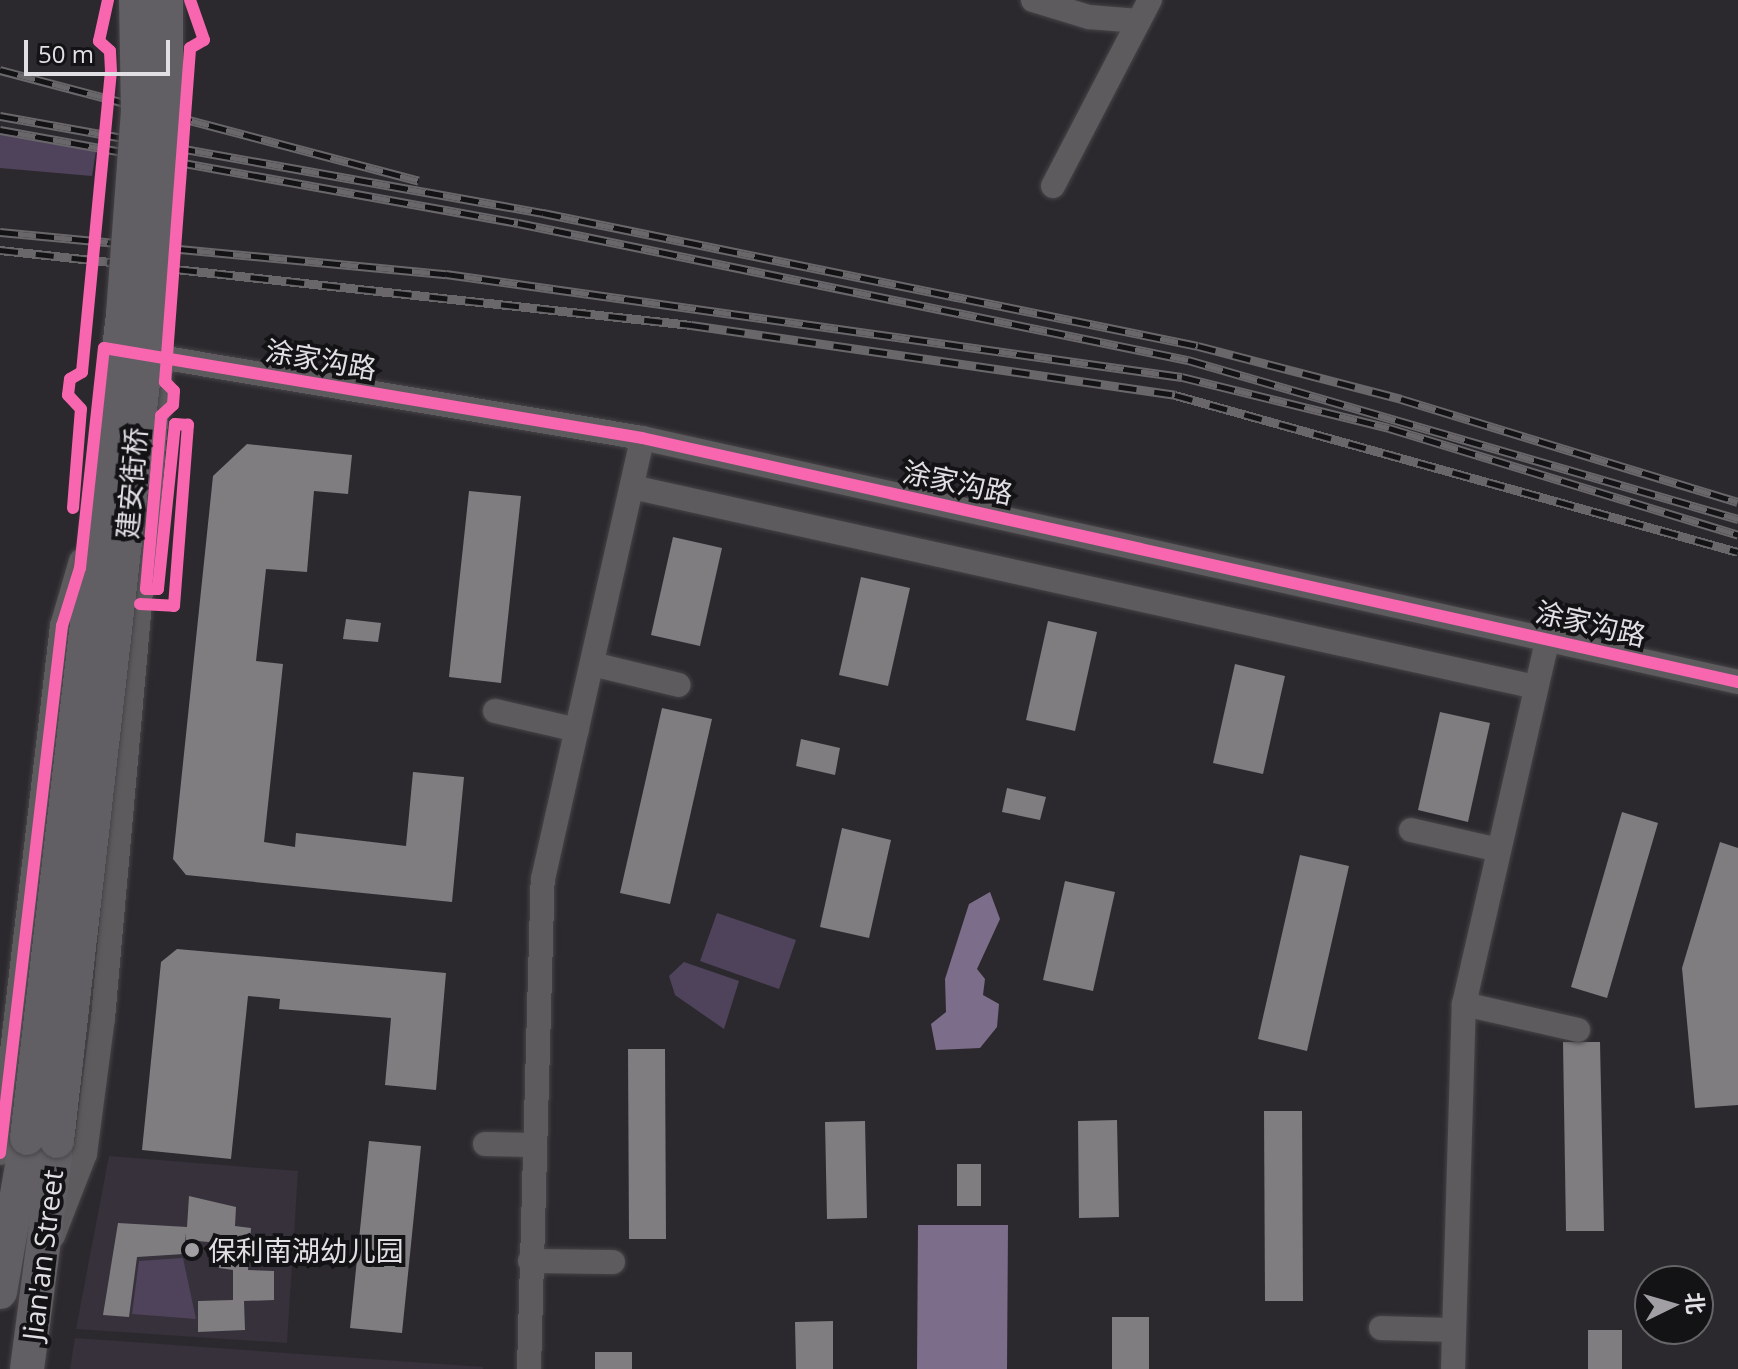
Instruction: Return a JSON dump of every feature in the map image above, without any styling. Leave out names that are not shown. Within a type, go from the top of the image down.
[{"type":"main road","name":"建安街桥","points":[[28,1144],[123,315],[138,113],[136,0]]},
{"type":"main road","name":"建安街桥","points":[[28,1144],[152,303],[166,110],[166,0]]},
{"type":"main road","name":"Jian'an Street","points":[[0,1292],[28,1144]]},
{"type":"main road","name":"Jian'an Street","points":[[27,1369],[46,1252],[28,1144]]},
{"type":"street","points":[[1033,0],[1089,17],[1145,10]]},
{"type":"street","points":[[1053,186],[1145,10]]},
{"type":"street","name":"涂家沟路","points":[[28,1144],[62,626],[80,568],[104,348],[642,438],[1738,682]]},
{"type":"street","points":[[46,1252],[85,1154],[97,1064],[162,356]]},
{"type":"street","points":[[529,1369],[536,933],[577,730],[642,438]]},
{"type":"street","points":[[632,487],[1536,687]]},
{"type":"street","points":[[1453,1369],[1464,1004],[1548,638]]},
{"type":"street","points":[[592,664],[679,685]]},
{"type":"street","points":[[495,711],[577,730]]},
{"type":"street","points":[[1411,830],[1499,850]]},
{"type":"street","points":[[1464,1004],[1578,1030]]},
{"type":"street","points":[[485,1144],[531,1145]]},
{"type":"street","points":[[0,1205],[8,1249]]},
{"type":"street","points":[[530,1261],[613,1262]]},
{"type":"street","points":[[1381,1328],[1454,1330]]},
{"type":"shaded area","points":[[0,133],[96,150],[92,176],[0,168]]},
{"type":"shaded area","points":[[990,892],[1000,919],[977,969],[985,979],[983,995],[999,1004],[997,1027],[980,1048],[936,1050],[931,1024],[946,1012],[945,979],[969,904]]},
{"type":"shaded area","points":[[717,913],[796,940],[779,989],[700,961]]},
{"type":"shaded area","points":[[684,962],[739,981],[724,1029],[675,995],[669,976]]},
{"type":"shaded area","name":"保利南湖幼儿园","points":[[109,1156],[298,1171],[287,1343],[76,1329]]},
{"type":"shaded area","points":[[918,1225],[1008,1225],[1007,1369],[917,1369]]},
{"type":"shaded area","points":[[183,1258],[196,1319],[132,1314],[139,1261]]},
{"type":"shaded area","points":[[75,1338],[483,1367],[483,1369],[70,1369]]},
{"type":"building","points":[[247,444],[352,455],[348,494],[314,491],[307,572],[266,569],[256,661],[283,664],[264,842],[295,847],[296,833],[406,846],[413,772],[464,777],[452,902],[186,875],[173,859],[213,476]]},
{"type":"building","points":[[469,491],[521,496],[501,683],[449,677]]},
{"type":"building","points":[[673,537],[722,548],[700,646],[651,635]]},
{"type":"building","points":[[861,577],[910,588],[888,686],[839,675]]},
{"type":"building","points":[[346,619],[381,623],[378,642],[343,639]]},
{"type":"building","points":[[1048,621],[1097,632],[1075,731],[1026,720]]},
{"type":"building","points":[[1235,664],[1285,676],[1263,774],[1213,763]]},
{"type":"building","points":[[662,708],[712,719],[670,904],[620,893]]},
{"type":"building","points":[[1440,712],[1490,723],[1468,822],[1418,810]]},
{"type":"building","points":[[801,739],[840,748],[835,775],[796,766]]},
{"type":"building","points":[[1007,788],[1046,797],[1040,820],[1002,812]]},
{"type":"building","points":[[1622,812],[1658,823],[1607,998],[1571,987]]},
{"type":"building","points":[[842,828],[891,840],[869,938],[820,927]]},
{"type":"building","points":[[1720,842],[1738,848],[1738,1105],[1695,1108],[1682,968]]},
{"type":"building","points":[[1300,855],[1349,866],[1307,1051],[1258,1039]]},
{"type":"building","points":[[1065,881],[1115,892],[1093,991],[1043,980]]},
{"type":"building","points":[[177,949],[446,973],[436,1090],[385,1085],[391,1018],[279,1009],[280,999],[248,996],[231,1159],[142,1150],[161,962]]},
{"type":"building","points":[[1563,1042],[1600,1042],[1604,1231],[1566,1231]]},
{"type":"building","points":[[628,1049],[665,1049],[666,1239],[629,1239]]},
{"type":"building","points":[[1264,1111],[1302,1111],[1303,1301],[1265,1301]]},
{"type":"building","points":[[1117,1120],[1119,1217],[1079,1218],[1078,1121]]},
{"type":"building","points":[[865,1121],[867,1218],[827,1219],[825,1122]]},
{"type":"building","points":[[369,1141],[421,1146],[402,1333],[350,1328]]},
{"type":"building","points":[[957,1164],[981,1164],[981,1206],[957,1206]]},
{"type":"building","points":[[189,1196],[236,1207],[235,1226],[251,1228],[248,1270],[274,1271],[274,1300],[244,1301],[245,1330],[198,1332],[198,1301],[233,1300],[233,1270],[219,1268],[220,1243],[186,1240],[186,1233],[184,1254],[137,1257],[129,1317],[103,1315],[118,1223],[187,1227]]},
{"type":"building","points":[[1112,1317],[1149,1317],[1149,1369],[1112,1369]]},
{"type":"building","points":[[833,1321],[833,1369],[796,1369],[795,1322]]},
{"type":"building","points":[[1588,1330],[1622,1330],[1622,1369],[1588,1369]]},
{"type":"building","points":[[595,1352],[632,1352],[632,1369],[595,1369]]},
{"type":"railway","points":[[0,70],[419,181]]},
{"type":"railway","points":[[0,116],[543,213],[1198,346],[1401,399],[1738,502]]},
{"type":"railway","points":[[0,130],[518,223],[1188,360],[1738,519]]},
{"type":"railway","points":[[0,232],[446,274],[1182,377],[1389,428],[1738,535]]},
{"type":"railway","points":[[0,250],[691,325],[1175,395],[1738,552]]},
{"type":"cycle path","points":[[73,508],[81,409],[68,395],[70,379],[82,372],[111,71],[110,51],[99,41],[108,0]]},
{"type":"cycle path","points":[[140,604],[174,606],[188,425],[175,424],[158,589],[146,589],[161,416],[173,405],[174,391],[165,382],[190,48],[204,40],[190,0]]},
{"type":"cycle path","points":[[0,1153],[62,626],[80,568],[104,348],[642,438],[1738,682]]},
{"type":"place","name":"保利南湖幼儿园","points":[[192,1250]]}]
